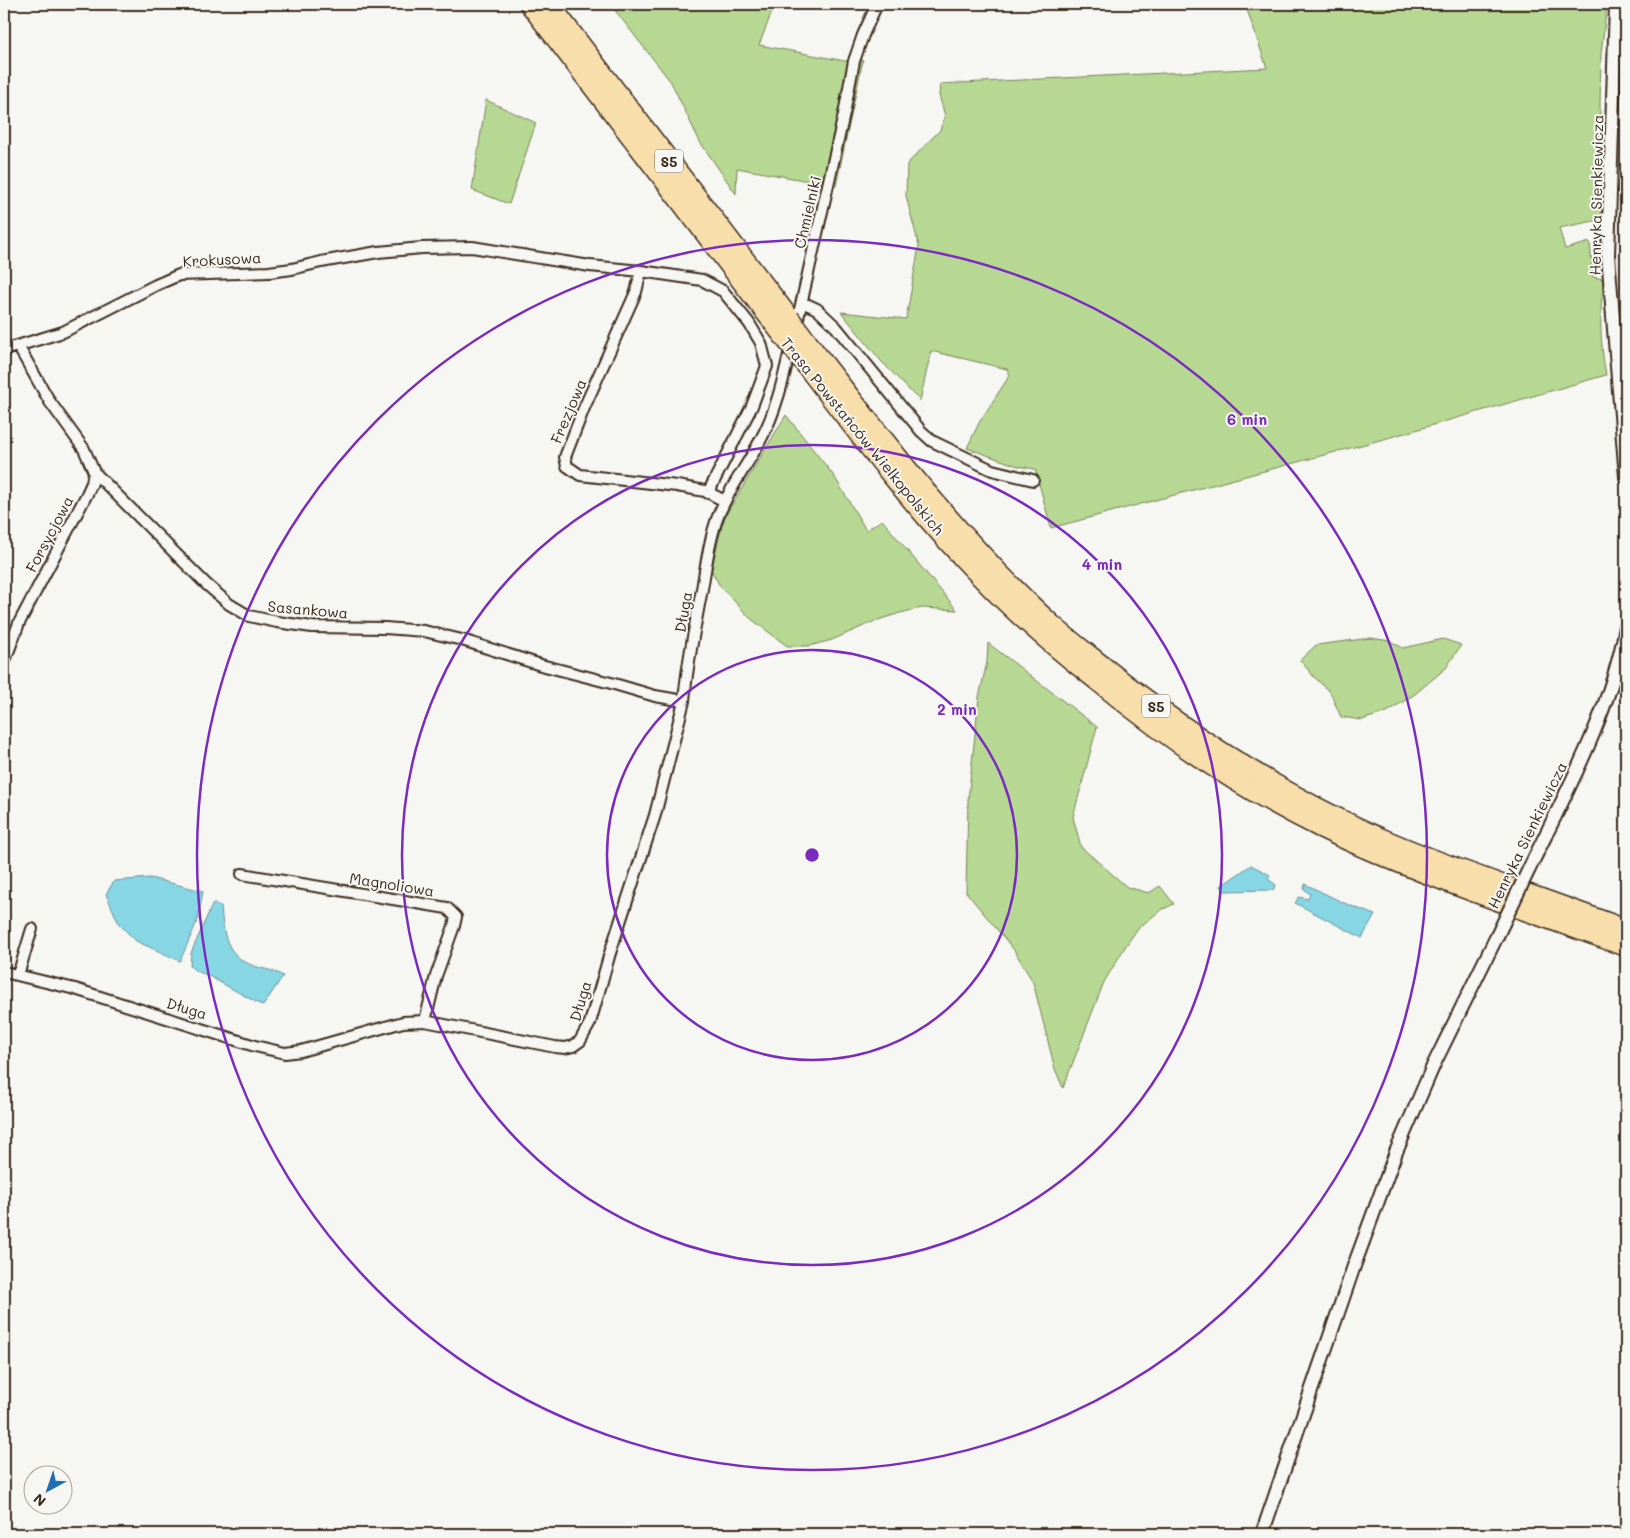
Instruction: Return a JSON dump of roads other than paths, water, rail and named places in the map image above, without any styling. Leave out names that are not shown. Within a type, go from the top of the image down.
[{"type":"highway","name":"Trasa Powstańców Wielkopolskich","points":[[529,4],[805,351],[902,490],[982,579],[1042,637],[1127,706],[1168,736],[1258,794],[1318,827],[1364,849],[1451,885],[1626,947]]},
{"type":"highway","name":"Trasa Powstańców Wielkopolskich","points":[[550,4],[784,324]]},
{"type":"highway","name":"Trasa Powstańców Wielkopolskich","points":[[805,351],[942,510],[1006,579],[1054,626],[1132,688],[1190,730],[1245,766],[1294,794],[1366,830],[1430,858],[1626,929]]},
{"type":"street","name":"Chmielniki","points":[[767,429],[788,360],[802,302],[854,62],[863,35],[878,4]]},
{"type":"street","name":"Henryka Sienkiewicza","points":[[1616,4],[1608,255],[1626,477]]},
{"type":"street","name":"Krokusowa","points":[[4,350],[63,332],[179,275],[269,272],[378,252],[422,248],[472,248],[590,266],[641,270],[702,280],[723,291],[749,323],[761,342],[767,366],[752,406],[708,492]]},
{"type":"street","name":"Frezjowa","points":[[641,270],[636,292],[584,408],[565,457],[567,466],[580,476],[677,486],[708,492],[725,501]]},
{"type":"street","points":[[802,302],[817,309],[836,326],[921,431],[932,441],[992,470],[1033,480]]},
{"type":"street","name":"Sasankowa","points":[[18,346],[50,402],[84,449],[94,472],[206,584],[229,604],[249,616],[312,627],[385,628],[424,631],[462,640],[541,665],[655,696],[684,701]]},
{"type":"street","name":"Długa","points":[[4,972],[75,989],[256,1046],[285,1053],[309,1049],[403,1022],[425,1022],[555,1047],[565,1048],[573,1046],[580,1041],[590,1023],[654,815],[684,701],[710,546],[717,518],[767,429]]},
{"type":"street","name":"Forsycjowa","points":[[4,663],[19,623],[87,494],[94,472]]},
{"type":"street","name":"Henryka Sienkiewicza","points":[[1262,1534],[1354,1266],[1393,1160],[1412,1113],[1441,1051],[1598,722],[1621,654],[1626,627]]},
{"type":"street","name":"Magnoliowa","points":[[242,874],[447,908],[456,917],[436,976],[425,1022]]},
{"type":"street","points":[[18,975],[32,929]]},
{"type":"water","points":[[1251,865],[1270,875],[1268,879],[1276,885],[1273,890],[1224,891],[1221,886]]},
{"type":"water","points":[[150,878],[203,891],[198,919],[180,961],[136,941],[119,924],[106,894],[114,881]]},
{"type":"water","points":[[1305,884],[1344,903],[1375,915],[1362,938],[1295,903],[1299,897],[1308,899],[1310,894],[1304,889]]},
{"type":"water","points":[[213,903],[221,906],[226,939],[239,958],[256,967],[283,976],[263,1006],[207,975],[196,971],[190,966],[191,953]]}]
